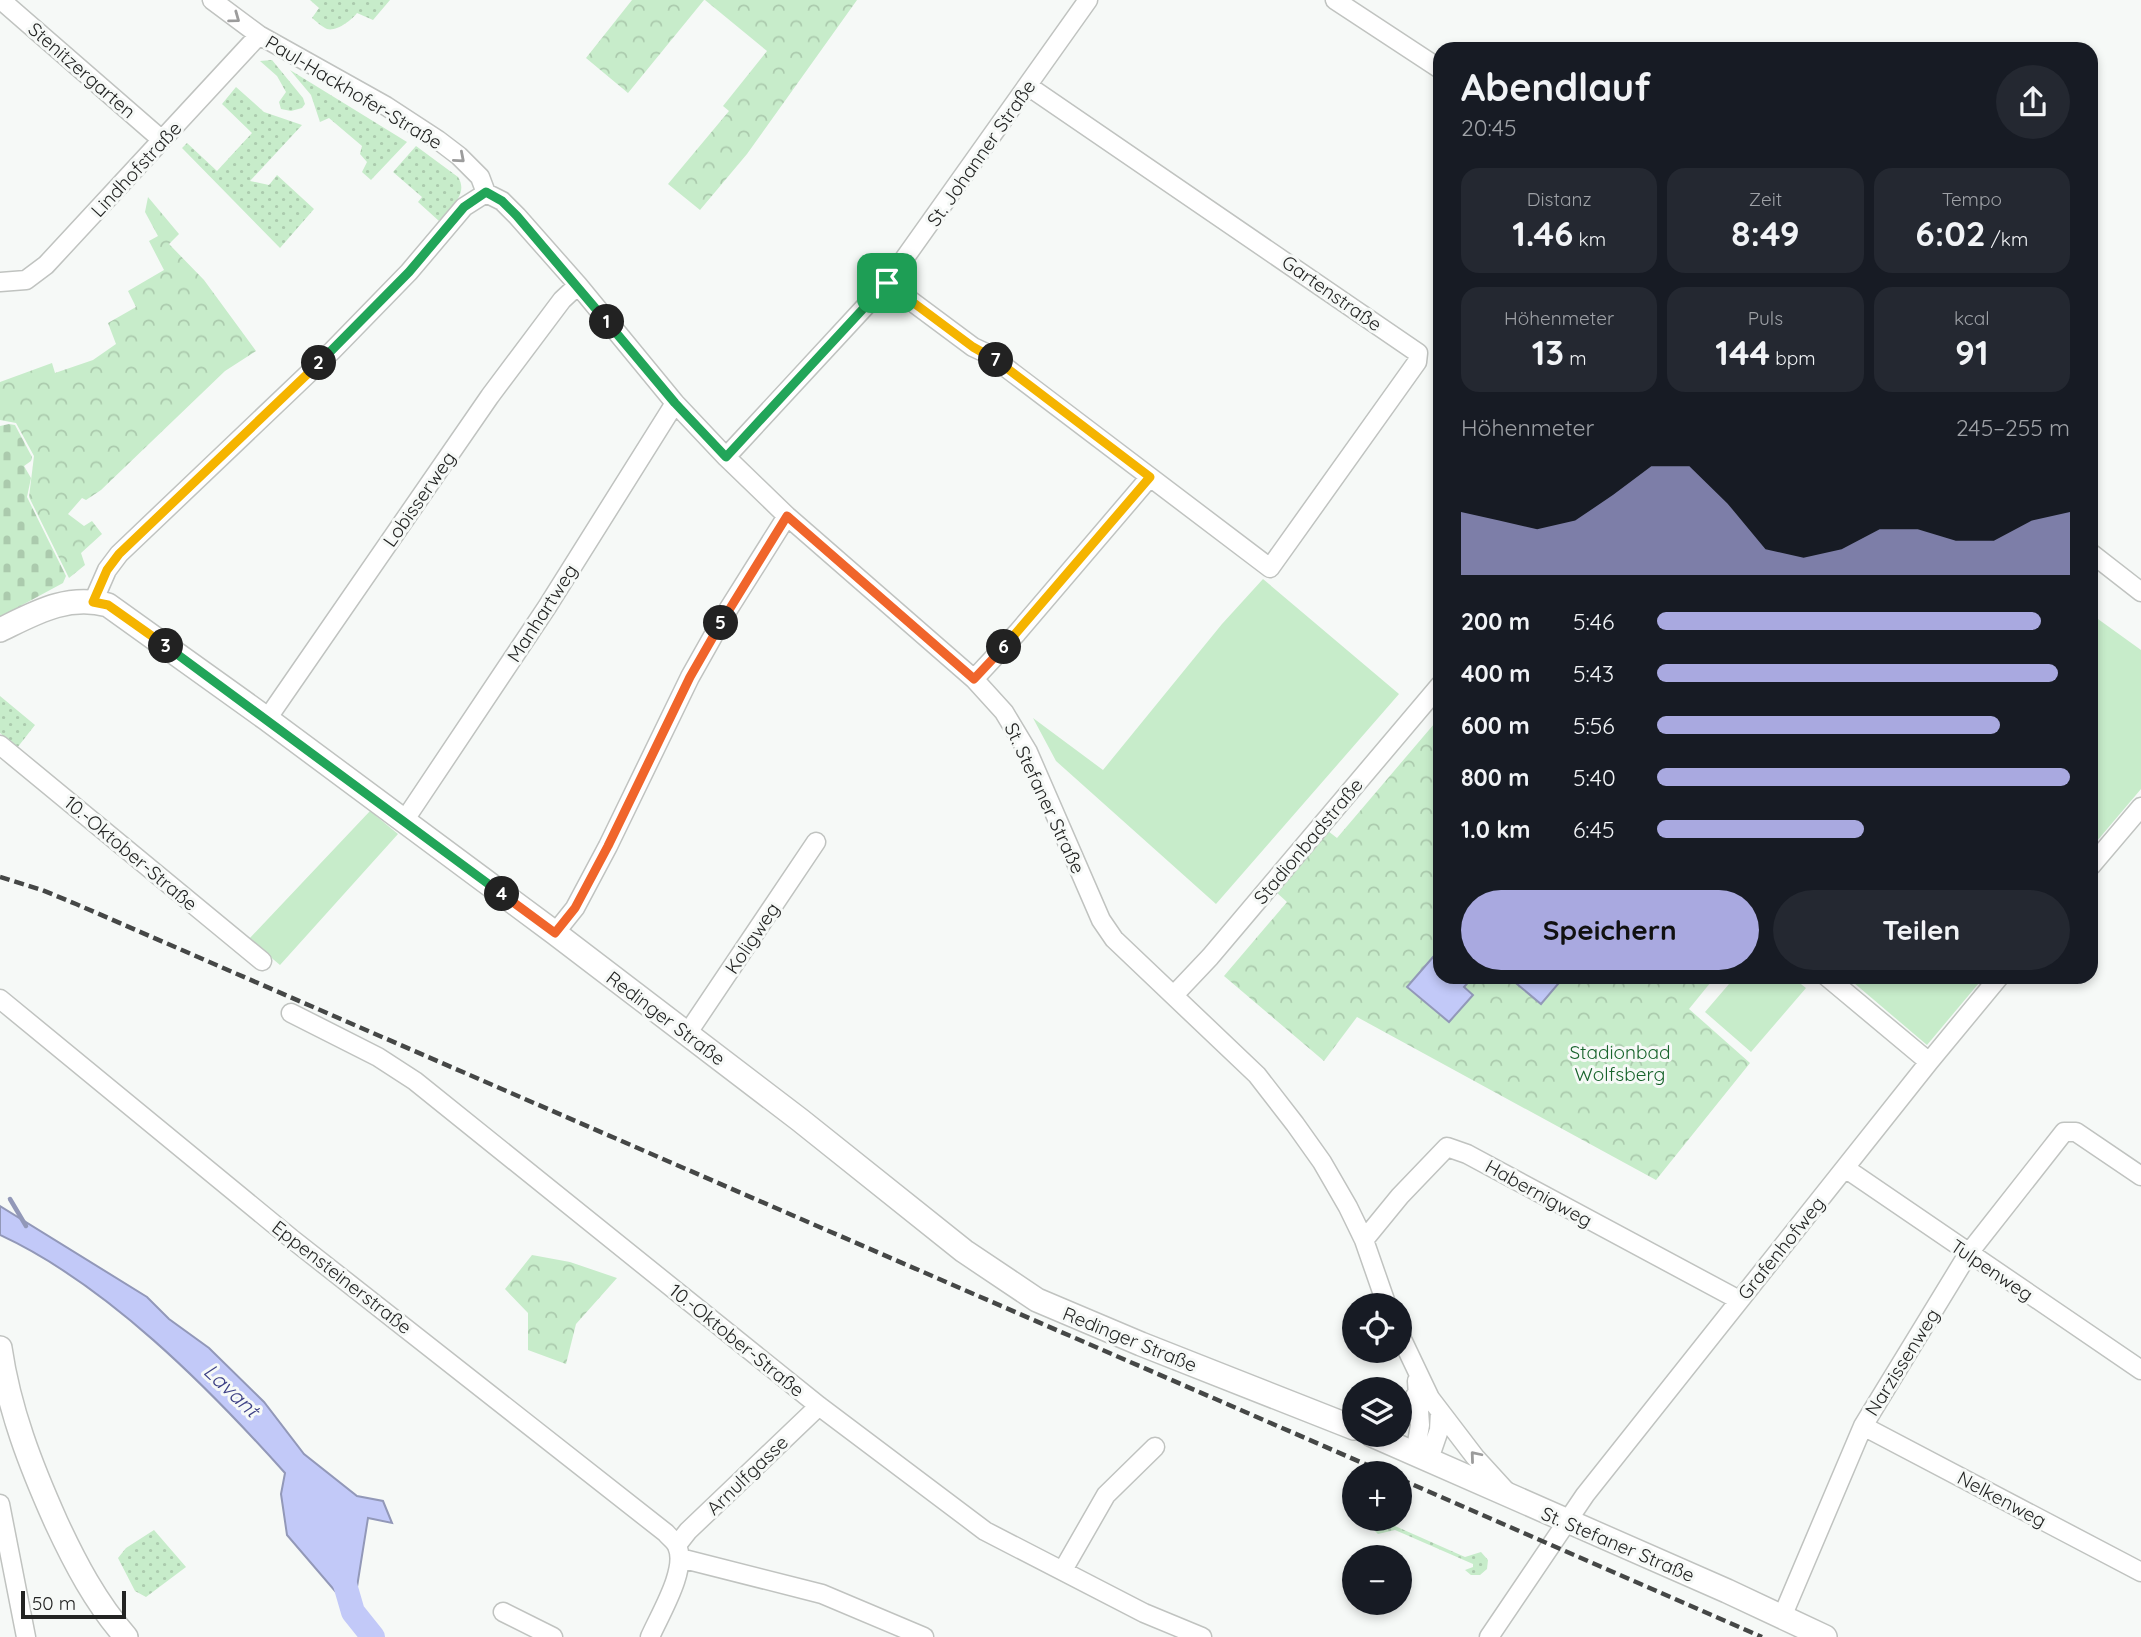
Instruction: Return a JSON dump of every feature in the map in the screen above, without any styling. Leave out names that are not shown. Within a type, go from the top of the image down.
[{"type":"main road","name":"Redinger Straße","points":[[0,631],[48,606],[93,602],[108,605],[120,612],[555,933],[800,1120],[964,1251],[1037,1300],[1342,1423]]},
{"type":"main road","points":[[0,1348],[15,1421],[37,1479],[75,1561],[122,1635]]},
{"type":"main road","points":[[1399,1447],[1512,1498]]},
{"type":"main road","name":"St. Stefaner Straße","points":[[1512,1498],[1727,1591],[1825,1637]]},
{"type":"street","name":"Stenitzergarten","points":[[1,0],[162,141]]},
{"type":"street","name":"Paul-Hackhofer-Straße","points":[[212,0],[260,35],[386,106],[438,140],[460,156],[480,177],[486,192]]},
{"type":"street","name":"St. Johanner Straße","points":[[726,457],[887,283],[1088,0]]},
{"type":"street","points":[[1335,0],[1433,64]]},
{"type":"street","name":"Lindhofstraße","points":[[0,282],[16,282],[36,274],[260,35]]},
{"type":"street","name":"Gartenstraße","points":[[1028,86],[1418,353],[1418,362],[1270,568],[1150,477]]},
{"type":"street","points":[[93,602],[107,570],[119,554],[332,351],[409,272],[464,207],[486,192]]},
{"type":"street","name":"St. Stefaner Straße","points":[[486,192],[502,201],[578,285],[675,403],[726,457],[787,516],[974,679],[1004,712],[1018,733],[1101,920],[1114,939],[1257,1075],[1322,1162],[1364,1240],[1382,1293]]},
{"type":"street","points":[[887,283],[973,347],[988,354],[1150,477],[1017,633],[974,679]]},
{"type":"street","name":"Lobisserweg","points":[[267,719],[490,396],[562,300],[578,285]]},
{"type":"street","name":"Manhartweg","points":[[404,821],[547,607],[675,403]]},
{"type":"street","points":[[555,933],[575,908],[608,846],[690,677],[726,613],[787,516]]},
{"type":"street","points":[[2098,558],[2141,592]]},
{"type":"street","name":"Stadionbadstraße","points":[[1174,995],[1210,957],[1433,693]]},
{"type":"street","name":"10.-Oktober-Straße","points":[[0,745],[262,961]]},
{"type":"street","points":[[2098,858],[2141,807]]},
{"type":"street","name":"Koligweg","points":[[687,1034],[816,842]]},
{"type":"street","points":[[1836,984],[1929,1062]]},
{"type":"street","name":"Grafenhofweg","points":[[1489,1637],[1566,1521],[1739,1300],[1993,984]]},
{"type":"street","name":"Eppensteinerstraße","points":[[0,999],[292,1239],[666,1533],[678,1551]]},
{"type":"street","name":"10.-Oktober-Straße","points":[[291,1013],[378,1056],[415,1081],[819,1406],[985,1531],[1144,1613],[1202,1637]]},
{"type":"street","name":"Narzissenweg","points":[[1782,1617],[1863,1426],[1968,1254],[2064,1132],[2076,1132],[2141,1176]]},
{"type":"street","name":"Habernigweg","points":[[1364,1240],[1400,1196],[1447,1147],[1478,1160],[1739,1300]]},
{"type":"street","name":"Tulpenweg","points":[[1845,1168],[2141,1370]]},
{"type":"street","name":"St. Stefaner Straße","points":[[1412,1361],[1440,1412],[1512,1498]]},
{"type":"street","name":"St. Stefaner Straße","points":[[1415,1367],[1419,1390],[1422,1457]]},
{"type":"street","points":[[1412,1402],[1419,1390]]},
{"type":"street","name":"Arnulfgasse","points":[[678,1551],[688,1531],[819,1406]]},
{"type":"street","points":[[1422,1457],[1439,1430],[1440,1412]]},
{"type":"street","name":"Nelkenweg","points":[[1863,1426],[2141,1572]]},
{"type":"street","points":[[1063,1570],[1106,1495],[1155,1447]]},
{"type":"street","points":[[0,1504],[26,1637]]},
{"type":"street","points":[[650,1637],[677,1576],[678,1551],[822,1594],[924,1637]]},
{"type":"street","points":[[503,1612],[553,1637]]},
{"type":"green space","points":[[310,0],[390,0],[373,20],[357,13],[344,25],[331,29],[325,28],[312,18],[319,8]]},
{"type":"green space","points":[[632,0],[704,0],[628,93],[586,58]]},
{"type":"green space","points":[[705,0],[857,0],[747,154],[700,210],[668,184],[729,111],[723,106],[767,51]]},
{"type":"green space","points":[[272,60],[303,98],[305,104],[302,108],[291,111],[281,109],[279,102],[286,92],[277,76],[260,61]]},
{"type":"green space","points":[[290,70],[407,142],[371,180],[362,172],[367,162],[360,154],[362,146],[329,118],[320,122],[311,95]]},
{"type":"green space","points":[[236,87],[264,112],[302,125],[250,181],[269,185],[277,175],[314,209],[280,248],[182,148],[187,143],[217,171],[252,133],[222,104]]},
{"type":"green space","points":[[416,146],[458,177],[461,183],[460,195],[439,221],[418,202],[422,197],[393,172]]},
{"type":"green space","points":[[148,197],[179,234],[169,244],[204,280],[256,351],[225,371],[101,490],[86,500],[82,498],[68,514],[84,526],[92,521],[102,534],[81,553],[85,565],[69,578],[29,497],[34,456],[16,423],[0,420],[0,382],[52,363],[55,373],[93,360],[116,344],[108,323],[136,307],[128,291],[164,270],[149,241],[158,236],[145,212]]},
{"type":"green space","points":[[15,425],[32,457],[24,466],[31,478],[27,497],[66,576],[63,583],[0,617],[0,426]]},
{"type":"green space","points":[[1263,579],[1399,694],[1216,904],[1056,761],[1033,718],[1103,770],[1222,624]]},
{"type":"green space","points":[[2098,619],[2141,650],[2141,789],[2098,840]]},
{"type":"green space","points":[[0,696],[35,725],[17,748],[0,733]]},
{"type":"green space","name":"Stadionbad Wolfsberg","points":[[1433,725],[1433,984],[1709,984],[1689,1009],[1750,1063],[1656,1180],[1357,1017],[1324,1061],[1224,976],[1287,902],[1276,892],[1328,831],[1337,838]]},
{"type":"green space","points":[[370,811],[398,834],[280,965],[249,939]]},
{"type":"green space","points":[[1729,984],[1801,984],[1806,988],[1751,1052],[1705,1012]]},
{"type":"green space","points":[[1855,984],[1978,984],[1927,1045]]},
{"type":"green space","points":[[532,1255],[570,1262],[617,1278],[576,1324],[566,1364],[528,1350],[528,1313],[505,1289]]},
{"type":"green space","points":[[154,1530],[186,1567],[146,1597],[135,1591],[118,1558],[126,1548]]},
{"type":"green space","points":[[1397,1531],[1406,1531],[1465,1557],[1481,1552],[1488,1560],[1487,1569],[1480,1575],[1471,1575],[1465,1570],[1473,1567],[1473,1564]]},
{"type":"water","points":[[1433,957],[1433,984],[1467,984],[1464,987],[1473,995],[1449,1022],[1407,987]]},
{"type":"water","points":[[1517,984],[1558,984],[1541,1004]]},
{"type":"water","points":[[0,1206],[147,1297],[169,1319],[209,1348],[264,1402],[304,1454],[357,1496],[383,1501],[392,1523],[368,1518],[353,1612],[287,1535],[281,1494],[285,1473],[189,1373],[116,1309],[40,1256],[0,1235]]},
{"type":"waterway","points":[[10,1199],[26,1226]]},
{"type":"waterway","name":"Lavant","points":[[344,1581],[353,1612],[373,1637]]},
{"type":"railway","points":[[0,877],[76,904],[1358,1461]]},
{"type":"railway","points":[[1412,1484],[1762,1637]]},
{"type":"route","points":[[486,192],[502,201],[517,216],[675,403],[726,457],[887,283],[973,347],[988,354],[1150,477],[1017,633],[974,679],[787,516],[726,613],[690,677],[608,846],[575,908],[555,933],[120,612],[108,605],[93,602],[107,570],[119,554],[332,351],[409,272],[464,207],[486,192]]}]
